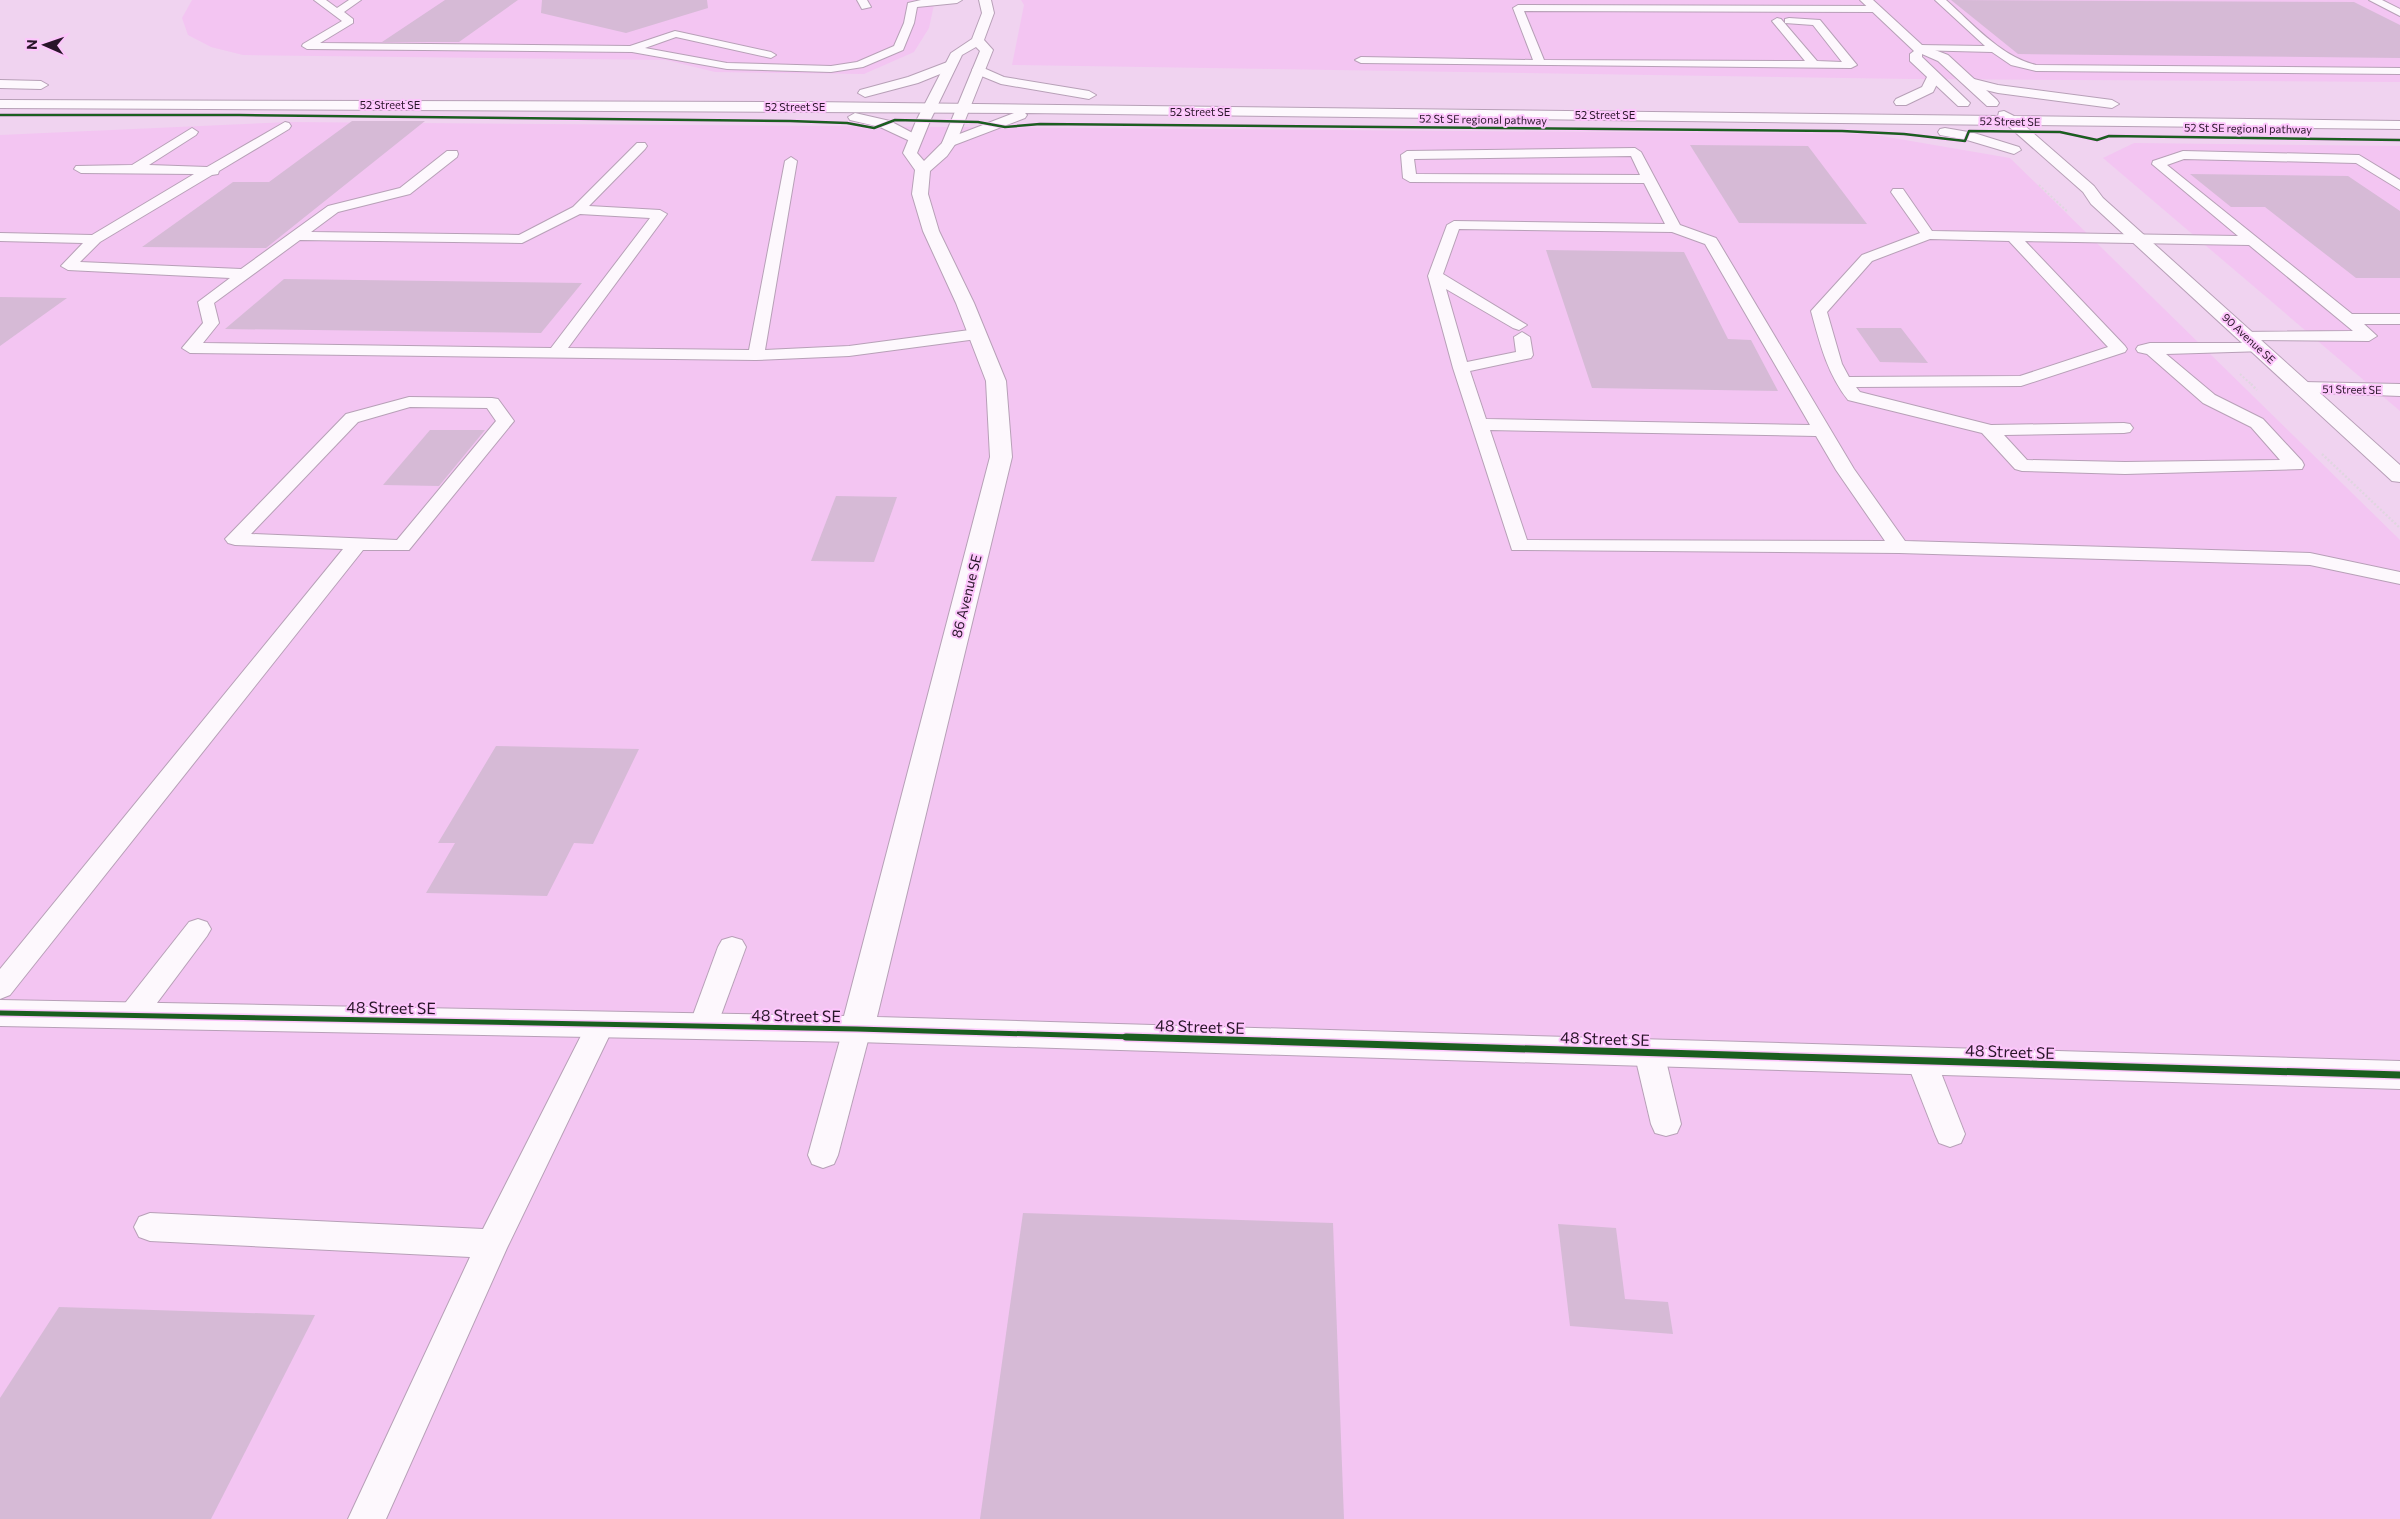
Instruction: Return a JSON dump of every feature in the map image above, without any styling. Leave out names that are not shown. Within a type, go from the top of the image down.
[{"type":"street","points":[[977,41],[987,50],[974,94],[963,108],[949,143],[942,153],[923,170],[910,153],[915,138],[957,53],[977,41],[988,13],[985,0]]},
{"type":"street","name":"90 Avenue SE","points":[[1866,0],[1918,48],[1943,58],[1970,82],[2010,121],[2089,189],[2097,201],[2137,238],[2400,476]]},
{"type":"street","name":"90 Avenue SE","points":[[1918,48],[1915,58],[2029,162]]},
{"type":"street","points":[[950,66],[913,80],[860,93],[974,94]]},
{"type":"street","points":[[980,70],[1001,80],[1094,95],[999,94]]},
{"type":"street","name":"52 Street SE","points":[[1934,76],[1928,89],[1896,102],[2117,104],[2007,90],[1970,82]]},
{"type":"street","points":[[4,85],[51,85]]},
{"type":"street","name":"52 Street SE","points":[[0,104],[810,106],[1039,110],[1837,116],[2010,121],[2400,125]]},
{"type":"street","points":[[810,106],[885,124],[915,138]]},
{"type":"street","points":[[949,143],[991,125],[1039,110]]},
{"type":"street","points":[[1837,116],[1968,136],[2014,150]]},
{"type":"street","points":[[2062,166],[2066,141],[2077,130],[2105,122]]},
{"type":"street","name":"86 Avenue SE","points":[[857,1029],[1001,457],[996,381],[931,231],[920,194],[923,170]]},
{"type":"street","name":"90 Avenue SE","points":[[2069,191],[2097,201]]},
{"type":"street","name":"51 Street SE","points":[[2303,388],[2400,390]]},
{"type":"street","name":"48 Street SE","points":[[0,1013],[857,1029],[2400,1075]]},
{"type":"lane","points":[[319,0],[349,21],[307,46],[632,49],[727,66],[831,69],[859,65],[900,48],[909,23],[912,5],[957,0]]},
{"type":"lane","points":[[337,12],[356,0]]},
{"type":"lane","points":[[1940,0],[1996,49],[2015,63],[2036,68],[2400,71]]},
{"type":"lane","points":[[2374,0],[2400,13]]},
{"type":"lane","points":[[1540,63],[1518,8],[1876,9]]},
{"type":"lane","points":[[1764,9],[1815,66]]},
{"type":"lane","points":[[1361,60],[1851,65],[1816,22],[1776,21]]},
{"type":"lane","points":[[632,49],[675,34],[771,55]]},
{"type":"lane","points":[[1918,48],[1996,49]]},
{"type":"lane","points":[[244,274],[68,266],[95,239],[213,171],[285,126]]},
{"type":"lane","points":[[135,169],[192,132]]},
{"type":"lane","points":[[297,236],[522,239],[578,210],[641,146]]},
{"type":"lane","points":[[1650,179],[1410,178],[1407,155],[1635,152],[1650,179],[1674,228]]},
{"type":"lane","points":[[452,154],[405,190],[333,209],[206,302],[211,323],[190,348],[756,355],[849,351],[977,334]]},
{"type":"lane","points":[[1843,382],[2021,381],[2119,349],[2369,336],[2158,164],[2183,156],[2359,159],[2400,186]]},
{"type":"lane","points":[[756,355],[791,161]]},
{"type":"lane","points":[[80,169],[213,171]]},
{"type":"lane","points":[[1898,192],[1928,235]]},
{"type":"lane","points":[[555,354],[660,214],[578,210]]},
{"type":"lane","points":[[1899,547],[1845,470],[1711,241],[1674,228],[1454,225],[1435,276],[1461,368],[1519,546],[1899,547],[2310,560],[2400,578]]},
{"type":"lane","points":[[2124,428],[1991,430],[1854,396],[1843,382],[1834,364],[1819,311],[1867,258],[1928,235],[2252,241]]},
{"type":"lane","points":[[0,236],[95,239]]},
{"type":"lane","points":[[2012,236],[2119,349]]},
{"type":"lane","points":[[1435,276],[1520,331],[1525,356],[1461,368]]},
{"type":"lane","points":[[2348,319],[2400,319]]},
{"type":"lane","points":[[1991,430],[2022,465],[2125,468],[2295,465],[2257,424],[2209,399],[2150,348]]},
{"type":"lane","points":[[409,402],[492,403],[505,421],[402,546],[358,544],[235,539],[352,418],[409,402]]},
{"type":"lane","points":[[1479,424],[1822,431]]},
{"type":"lane","points":[[0,988],[358,544]]},
{"type":"lane","points":[[132,1015],[198,929]]},
{"type":"lane","points":[[703,1026],[732,948]]},
{"type":"lane","points":[[367,1519],[492,1244],[600,1024]]},
{"type":"lane","points":[[823,1155],[857,1029]]},
{"type":"lane","points":[[1649,1052],[1666,1124]]},
{"type":"lane","points":[[1921,1060],[1950,1134]]},
{"type":"lane","points":[[150,1227],[492,1244]]},
{"type":"shaded area","points":[[192,0],[935,0],[929,28],[914,52],[864,74],[715,72],[666,60],[243,55],[211,47],[188,35],[182,18]]},
{"type":"shaded area","points":[[1021,0],[2400,0],[2400,82],[1913,79],[1012,65],[1024,5]]},
{"type":"shaded area","points":[[289,122],[1870,134],[2010,158],[2400,540],[2400,1519],[0,1519],[0,135]]},
{"type":"shaded area","points":[[2134,143],[2400,146],[2400,411],[2103,158]]},
{"type":"building","points":[[445,0],[518,0],[459,42],[382,42]]},
{"type":"building","points":[[542,0],[707,0],[708,8],[626,33],[541,13]]},
{"type":"building","points":[[1951,0],[2354,2],[2400,25],[2400,58],[2018,54]]},
{"type":"building","points":[[352,121],[425,121],[266,248],[142,247],[233,182],[269,182]]},
{"type":"building","points":[[1690,145],[1808,146],[1867,224],[1739,223]]},
{"type":"building","points":[[2190,174],[2348,176],[2400,211],[2400,278],[2356,278],[2265,207],[2231,207]]},
{"type":"building","points":[[1546,250],[1684,252],[1728,339],[1751,340],[1778,391],[1592,388]]},
{"type":"building","points":[[284,279],[582,283],[541,333],[225,329]]},
{"type":"building","points":[[0,297],[67,298],[0,346]]},
{"type":"building","points":[[1856,328],[1901,328],[1928,363],[1880,362]]},
{"type":"building","points":[[430,430],[485,430],[439,486],[383,485]]},
{"type":"building","points":[[836,496],[897,497],[874,562],[811,561]]},
{"type":"building","points":[[496,746],[639,749],[593,844],[574,843],[547,896],[426,893],[455,843],[438,843]]},
{"type":"building","points":[[1023,1213],[1333,1223],[1344,1519],[980,1519]]},
{"type":"building","points":[[1558,1224],[1616,1228],[1625,1299],[1668,1302],[1673,1334],[1570,1326]]},
{"type":"building","points":[[59,1307],[315,1315],[211,1519],[0,1519],[0,1398]]},
{"type":"cycle path","name":"52 St SE regional pathway","points":[[0,115],[239,115],[790,121],[847,123],[874,128],[895,120],[978,122],[1005,127],[1040,124],[1842,131],[1904,134],[1965,141],[1969,131],[2060,132],[2097,140],[2109,136],[2400,140]]},
{"type":"cycle path","points":[[0,1013],[857,1029],[2400,1075]]}]
